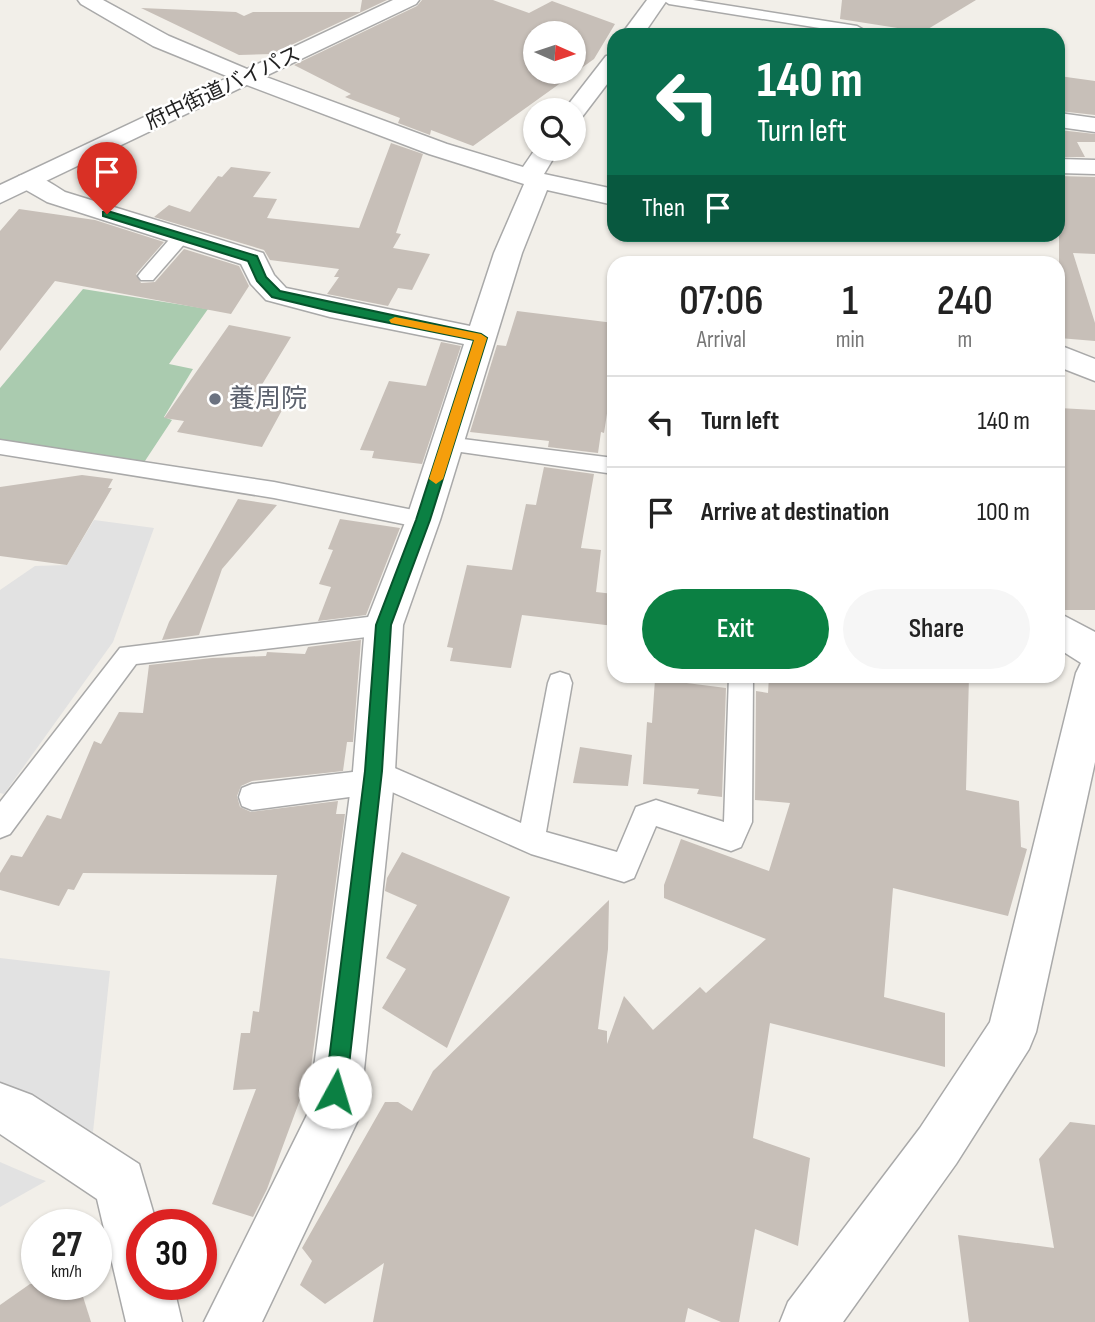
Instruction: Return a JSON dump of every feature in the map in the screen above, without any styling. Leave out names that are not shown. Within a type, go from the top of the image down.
[{"type":"street","points":[[88,0],[161,41],[247,78],[438,149],[538,169],[607,194]]},
{"type":"street","name":"府中街道バイパス","points":[[0,195],[409,0]]},
{"type":"street","points":[[637,28],[657,0]]},
{"type":"street","points":[[585,98],[607,70]]},
{"type":"street","points":[[1065,121],[1095,125]]},
{"type":"street","points":[[1065,166],[1095,167]]},
{"type":"street","points":[[232,1322],[332,1118],[373,777],[384,625],[423,520],[538,169]]},
{"type":"street","points":[[28,181],[56,197],[253,259],[261,278],[276,294],[330,308],[481,338]]},
{"type":"street","points":[[1065,358],[1095,371]]},
{"type":"street","points":[[1065,633],[1095,652]]},
{"type":"street","points":[[808,1322],[938,1146],[1012,1032],[1095,673]]},
{"type":"street","points":[[0,1108],[48,1135],[120,1183],[126,1209]]},
{"type":"street","points":[[149,1300],[154,1322]]},
{"type":"lane","points":[[668,0],[844,28]]},
{"type":"lane","points":[[147,276],[181,237]]},
{"type":"lane","points":[[447,444],[607,465]]},
{"type":"lane","points":[[0,447],[274,490],[423,520]]},
{"type":"lane","points":[[0,825],[129,655],[384,625]]},
{"type":"lane","points":[[531,841],[560,683]]},
{"type":"lane","points":[[252,797],[373,777],[531,841],[624,868],[646,816],[656,813],[731,838],[738,822],[741,683]]},
{"type":"green space","points":[[83,289],[208,309],[169,364],[193,369],[164,417],[172,420],[139,470],[0,444],[0,388]]},
{"type":"shaded area","points":[[94,520],[154,528],[113,642],[4,794],[0,793],[0,590],[35,566],[67,565]]},
{"type":"shaded area","points":[[0,958],[110,971],[93,1132],[0,1090]]},
{"type":"shaded area","points":[[0,1162],[37,1178],[46,1181],[0,1207]]},
{"type":"building","points":[[362,0],[387,0],[272,54],[239,55],[141,8],[236,12],[244,16],[253,12],[360,12]]},
{"type":"building","points":[[422,0],[493,0],[529,13],[552,1],[615,24],[613,28],[607,28],[607,37],[594,59],[586,65],[586,21],[523,21],[523,84],[559,84],[540,98],[523,98],[523,110],[473,146],[431,130],[430,135],[398,123],[400,118],[345,97],[351,94],[294,65],[417,6]]},
{"type":"building","points":[[842,0],[976,0],[930,28],[897,28],[840,19]]},
{"type":"building","points":[[1065,77],[1095,81],[1095,115],[1065,112]]},
{"type":"building","points":[[1065,131],[1095,134],[1095,142],[1077,142],[1085,157],[1065,157]]},
{"type":"building","points":[[391,143],[423,154],[396,233],[401,234],[393,248],[430,254],[412,290],[398,288],[388,306],[327,294],[339,277],[334,277],[339,269],[270,260],[264,250],[154,217],[169,205],[190,212],[218,176],[222,177],[231,167],[271,172],[253,197],[277,199],[267,218],[359,228]]},
{"type":"building","points":[[1065,176],[1095,177],[1095,254],[1073,253],[1095,323],[1095,341],[1065,338],[1065,256],[1059,256],[1059,242],[1065,242]]},
{"type":"building","points":[[19,209],[95,220],[164,242],[136,274],[141,283],[155,282],[184,249],[239,266],[249,286],[231,314],[55,281],[0,351],[0,231]]},
{"type":"building","points":[[517,311],[607,322],[607,414],[598,453],[548,447],[549,441],[470,432],[497,345],[506,346]]},
{"type":"building","points":[[229,325],[291,337],[255,396],[287,401],[262,447],[177,432],[184,421],[164,418]]},
{"type":"building","points":[[441,342],[461,346],[422,464],[372,458],[374,451],[360,450],[389,381],[426,386]]},
{"type":"building","points":[[1065,408],[1095,410],[1095,610],[1065,610]]},
{"type":"building","points":[[544,467],[594,474],[581,548],[601,550],[596,592],[607,593],[607,625],[522,615],[511,668],[450,661],[453,648],[447,647],[467,565],[512,570],[526,504],[536,505]]},
{"type":"building","points":[[82,475],[113,479],[108,488],[112,488],[67,565],[0,556],[0,487]]},
{"type":"building","points":[[238,499],[277,505],[222,569],[199,635],[162,640],[169,622]]},
{"type":"building","points":[[340,519],[400,528],[366,615],[318,621],[331,587],[319,584],[333,550],[328,549]]},
{"type":"building","points":[[361,640],[353,742],[347,742],[343,771],[252,781],[241,786],[237,796],[240,807],[251,812],[338,801],[336,814],[345,814],[307,1097],[301,1097],[267,1189],[253,1217],[212,1204],[256,1089],[233,1090],[241,1033],[250,1033],[253,1011],[259,1012],[277,875],[83,873],[74,890],[68,889],[59,906],[0,890],[0,873],[11,855],[22,857],[47,815],[61,819],[94,741],[101,744],[119,712],[143,713],[149,665],[212,658],[266,656],[267,652],[305,654],[308,647]]},
{"type":"building","points":[[655,683],[687,683],[726,688],[722,797],[697,794],[699,789],[643,784],[647,722],[652,723]]},
{"type":"building","points":[[769,683],[969,683],[966,790],[1019,801],[1021,847],[1027,849],[1008,916],[893,888],[884,997],[945,1013],[945,1067],[770,1023],[753,1138],[810,1158],[798,1246],[755,1229],[739,1322],[721,1322],[688,1308],[685,1322],[373,1322],[384,1263],[325,1304],[300,1285],[312,1261],[302,1248],[385,1102],[398,1102],[412,1111],[433,1071],[609,900],[608,949],[598,1029],[607,1031],[607,1044],[624,996],[653,1030],[700,987],[706,993],[766,939],[664,898],[664,885],[681,839],[769,871],[790,803],[755,800],[756,691],[768,693]]},
{"type":"building","points":[[580,747],[632,755],[628,786],[573,783]]},
{"type":"building","points":[[402,852],[510,897],[447,1048],[382,1008],[406,969],[386,958],[417,905],[385,891],[387,878]]},
{"type":"building","points":[[1070,1122],[1095,1125],[1095,1322],[969,1322],[958,1235],[1054,1248],[1039,1159]]},
{"type":"building","points":[[21,1290],[21,1300],[84,1300],[91,1322],[0,1322],[0,1305]]},
{"type":"slow traffic","points":[[395,320],[481,338],[436,479]]},
{"type":"place","name":"養周院","points":[[215,399]]},
{"type":"route","points":[[107,214],[253,259],[261,278],[276,294],[330,308],[481,338],[423,520],[384,625],[374,771],[367,811],[335,1092]]}]
